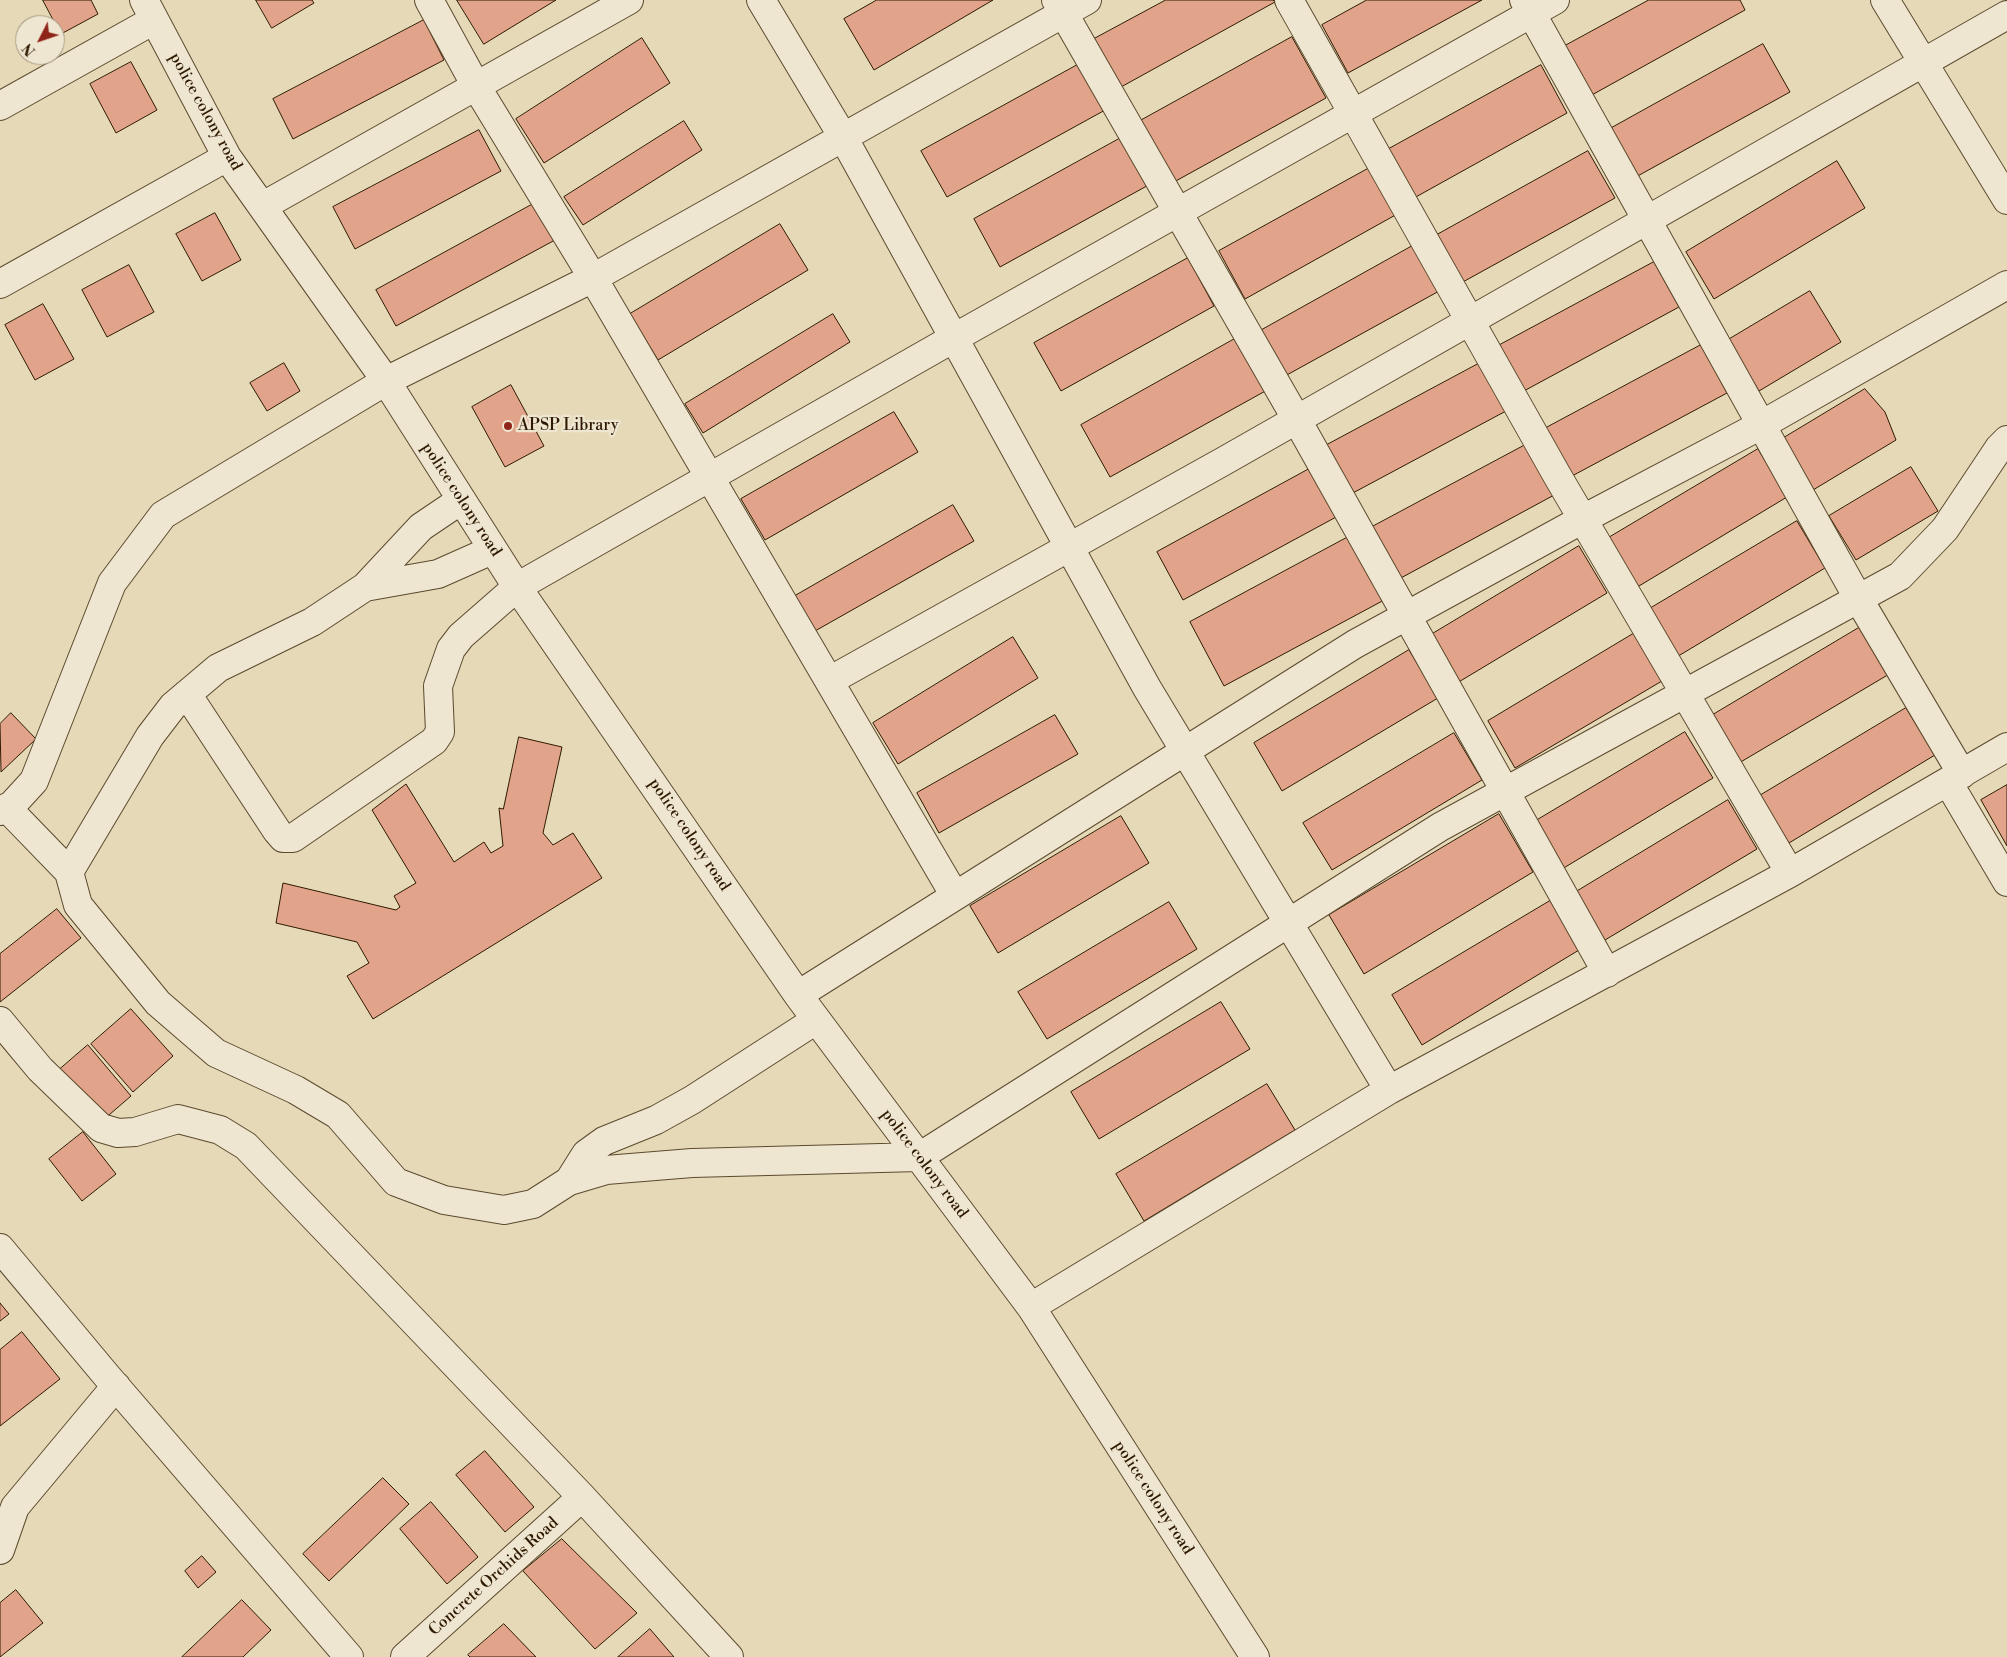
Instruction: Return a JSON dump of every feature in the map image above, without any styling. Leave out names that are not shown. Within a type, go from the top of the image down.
[{"type":"street","points":[[430,0],[476,86],[593,278],[955,896]]},
{"type":"street","points":[[263,206],[629,0]]},
{"type":"street","points":[[761,0],[843,137],[1147,688],[1389,1090]]},
{"type":"street","points":[[1087,0],[1060,7],[843,137],[593,278],[386,381],[163,515],[112,582],[34,781],[3,810],[69,872],[78,905],[158,1003],[216,1053],[296,1090],[338,1115],[396,1182],[444,1200],[504,1210],[533,1204],[569,1181],[606,1170],[692,1162],[919,1157],[1440,827],[1900,576],[1945,529],[1999,448],[2007,440]]},
{"type":"street","points":[[1289,0],[1583,519],[1790,874]]},
{"type":"street","points":[[1885,0],[2007,200]]},
{"type":"street","points":[[187,694],[277,831],[283,838],[288,840],[434,741],[440,732],[438,686],[451,649],[461,636],[517,587],[954,338],[1353,114],[1537,4],[1649,220],[1955,778],[2007,882]]},
{"type":"street","points":[[1060,7],[1297,420],[1607,973]]},
{"type":"street","points":[[0,106],[149,10]]},
{"type":"street","name":"police colony road","points":[[149,10],[227,157],[386,381],[492,550],[798,995],[1031,1307],[1254,1657]]},
{"type":"street","points":[[829,680],[1297,420],[1925,64],[2007,15]]},
{"type":"street","points":[[0,284],[227,157]]},
{"type":"street","points":[[798,995],[1356,644],[1583,519],[1762,424],[2007,285]]},
{"type":"street","points":[[69,872],[150,736],[173,706],[218,668],[312,622],[365,587],[420,527],[461,500]]},
{"type":"street","points":[[365,587],[438,574],[492,550]]},
{"type":"street","points":[[1031,1307],[1389,1090],[1790,874],[2007,747]]},
{"type":"street","points":[[569,1181],[586,1154],[604,1141],[656,1120],[692,1100],[816,1020]]},
{"type":"street","points":[[0,1021],[40,1069],[101,1128],[118,1133],[135,1132],[178,1119],[220,1130],[246,1146],[582,1496],[729,1657]]},
{"type":"street","points":[[0,1248],[349,1657]]},
{"type":"street","points":[[0,1550],[15,1507],[116,1386]]},
{"type":"street","name":"Concrete Orchids Road","points":[[405,1657],[582,1496]]},
{"type":"building","points":[[43,0],[91,0],[98,14],[65,32],[65,15],[51,15]]},
{"type":"building","points":[[256,0],[312,0],[314,3],[272,28]]},
{"type":"building","points":[[457,0],[556,0],[484,44]]},
{"type":"building","points":[[877,0],[993,0],[874,70],[844,19]]},
{"type":"building","points":[[1166,0],[1273,0],[1275,2],[1121,87],[1094,39]]},
{"type":"building","points":[[1367,0],[1482,0],[1348,73],[1322,25]]},
{"type":"building","points":[[1649,0],[1740,0],[1745,10],[1590,96],[1563,47]]},
{"type":"building","points":[[424,20],[444,60],[293,139],[273,99]]},
{"type":"building","points":[[1292,37],[1326,98],[1174,182],[1140,121]]},
{"type":"building","points":[[642,38],[670,83],[544,163],[516,119]]},
{"type":"building","points":[[1763,44],[1790,92],[1634,178],[1608,130]]},
{"type":"building","points":[[131,62],[157,110],[116,133],[90,84]]},
{"type":"building","points":[[1081,63],[1107,109],[947,197],[921,151]]},
{"type":"building","points":[[1541,65],[1567,113],[1414,198],[1387,150]]},
{"type":"building","points":[[684,121],[702,150],[583,225],[564,197]]},
{"type":"building","points":[[479,130],[501,171],[355,249],[333,207]]},
{"type":"building","points":[[1128,134],[1154,182],[1000,267],[974,219]]},
{"type":"building","points":[[1588,151],[1615,198],[1461,283],[1435,236]]},
{"type":"building","points":[[1837,161],[1865,208],[1714,299],[1686,252]]},
{"type":"building","points":[[1373,166],[1399,213],[1245,299],[1219,251]]},
{"type":"building","points":[[535,203],[555,240],[396,326],[376,290]]},
{"type":"building","points":[[215,213],[241,260],[202,281],[176,234]]},
{"type":"building","points":[[780,224],[808,270],[658,360],[630,314]]},
{"type":"building","points":[[1416,244],[1441,290],[1285,376],[1260,331]]},
{"type":"building","points":[[1188,258],[1214,306],[1061,391],[1034,343]]},
{"type":"building","points":[[1654,262],[1679,307],[1522,392],[1498,346]]},
{"type":"building","points":[[129,265],[154,312],[107,337],[82,290]]},
{"type":"building","points":[[1810,291],[1841,342],[1759,391],[1728,340]]},
{"type":"building","points":[[43,304],[74,359],[35,380],[5,325]]},
{"type":"building","points":[[833,314],[850,342],[703,433],[685,404]]},
{"type":"building","points":[[1240,336],[1269,389],[1110,477],[1081,425]]},
{"type":"building","points":[[1701,345],[1727,393],[1572,476],[1546,428]]},
{"type":"building","points":[[284,363],[300,391],[267,411],[250,383]]},
{"type":"building","points":[[1480,363],[1506,411],[1351,494],[1325,446]]},
{"type":"building","name":"APSP Library","points":[[511,385],[544,446],[505,467],[472,407]]},
{"type":"building","points":[[1865,389],[1885,412],[1896,440],[1813,490],[1782,439]]},
{"type":"building","points":[[894,412],[918,452],[765,540],[741,499]]},
{"type":"building","points":[[1529,443],[1556,494],[1399,579],[1372,527]]},
{"type":"building","points":[[1758,449],[1787,497],[1634,589],[1605,540]]},
{"type":"building","points":[[1911,467],[1938,511],[1856,560],[1829,516]]},
{"type":"building","points":[[1311,468],[1338,516],[1183,600],[1157,552]]},
{"type":"building","points":[[953,505],[974,541],[815,631],[795,596]]},
{"type":"building","points":[[1797,521],[1825,568],[1675,658],[1646,611]]},
{"type":"building","points":[[1352,535],[1386,599],[1224,686],[1190,622]]},
{"type":"building","points":[[1579,546],[1607,593],[1457,683],[1429,636]]},
{"type":"building","points":[[1862,626],[1891,673],[1739,763],[1711,716]]},
{"type":"building","points":[[1638,631],[1667,678],[1515,768],[1488,721]]},
{"type":"building","points":[[1013,637],[1038,678],[898,764],[873,723]]},
{"type":"building","points":[[1409,650],[1438,698],[1282,791],[1254,743]]},
{"type":"building","points":[[1906,708],[1935,755],[1784,846],[1756,798]]},
{"type":"building","points":[[11,713],[36,739],[1,772],[0,724]]},
{"type":"building","points":[[1055,715],[1078,754],[939,833],[917,793]]},
{"type":"building","points":[[1685,732],[1713,778],[1562,869],[1534,822]]},
{"type":"building","points":[[1454,733],[1482,780],[1332,870],[1303,823]]},
{"type":"building","points":[[519,737],[562,747],[543,833],[553,845],[573,833],[602,878],[373,1019],[347,976],[369,963],[357,942],[276,923],[283,883],[396,910],[400,907],[394,896],[416,883],[372,810],[406,784],[454,862],[484,842],[491,853],[503,846],[499,808],[503,809]]},
{"type":"building","points":[[2007,785],[2007,846],[1981,800]]},
{"type":"building","points":[[1728,800],[1757,849],[1600,943],[1571,895]]},
{"type":"building","points":[[1499,814],[1533,872],[1364,974],[1329,915]]},
{"type":"building","points":[[1121,816],[1149,863],[998,953],[970,906]]},
{"type":"building","points":[[1555,898],[1584,947],[1422,1045],[1392,995]]},
{"type":"building","points":[[1169,902],[1197,949],[1047,1039],[1018,992]]},
{"type":"building","points":[[57,909],[81,938],[0,1002],[0,954]]},
{"type":"building","points":[[1221,1002],[1250,1049],[1099,1139],[1071,1092]]},
{"type":"building","points":[[131,1009],[173,1056],[133,1092],[91,1044]]},
{"type":"building","points":[[88,1045],[131,1096],[102,1121],[59,1070]]},
{"type":"building","points":[[1267,1084],[1295,1130],[1144,1221],[1116,1174]]},
{"type":"building","points":[[83,1132],[116,1174],[82,1201],[49,1159]]},
{"type":"building","points":[[0,1303],[9,1314],[0,1321]]},
{"type":"building","points":[[22,1332],[60,1379],[0,1426],[0,1350]]},
{"type":"building","points":[[485,1451],[534,1507],[505,1532],[456,1475]]},
{"type":"building","points":[[383,1478],[409,1504],[329,1581],[303,1554]]},
{"type":"building","points":[[431,1502],[478,1557],[447,1584],[400,1529]]},
{"type":"building","points":[[562,1539],[637,1613],[595,1649],[523,1571]]},
{"type":"building","points":[[202,1556],[216,1572],[198,1588],[185,1571]]},
{"type":"building","points":[[16,1590],[43,1623],[0,1657],[0,1603]]},
{"type":"building","points":[[242,1600],[271,1630],[243,1657],[182,1657]]},
{"type":"building","points":[[504,1624],[536,1657],[470,1657],[468,1655]]},
{"type":"building","points":[[650,1629],[674,1657],[618,1657]]},
{"type":"place","name":"APSP Library","points":[[508,426]]}]
